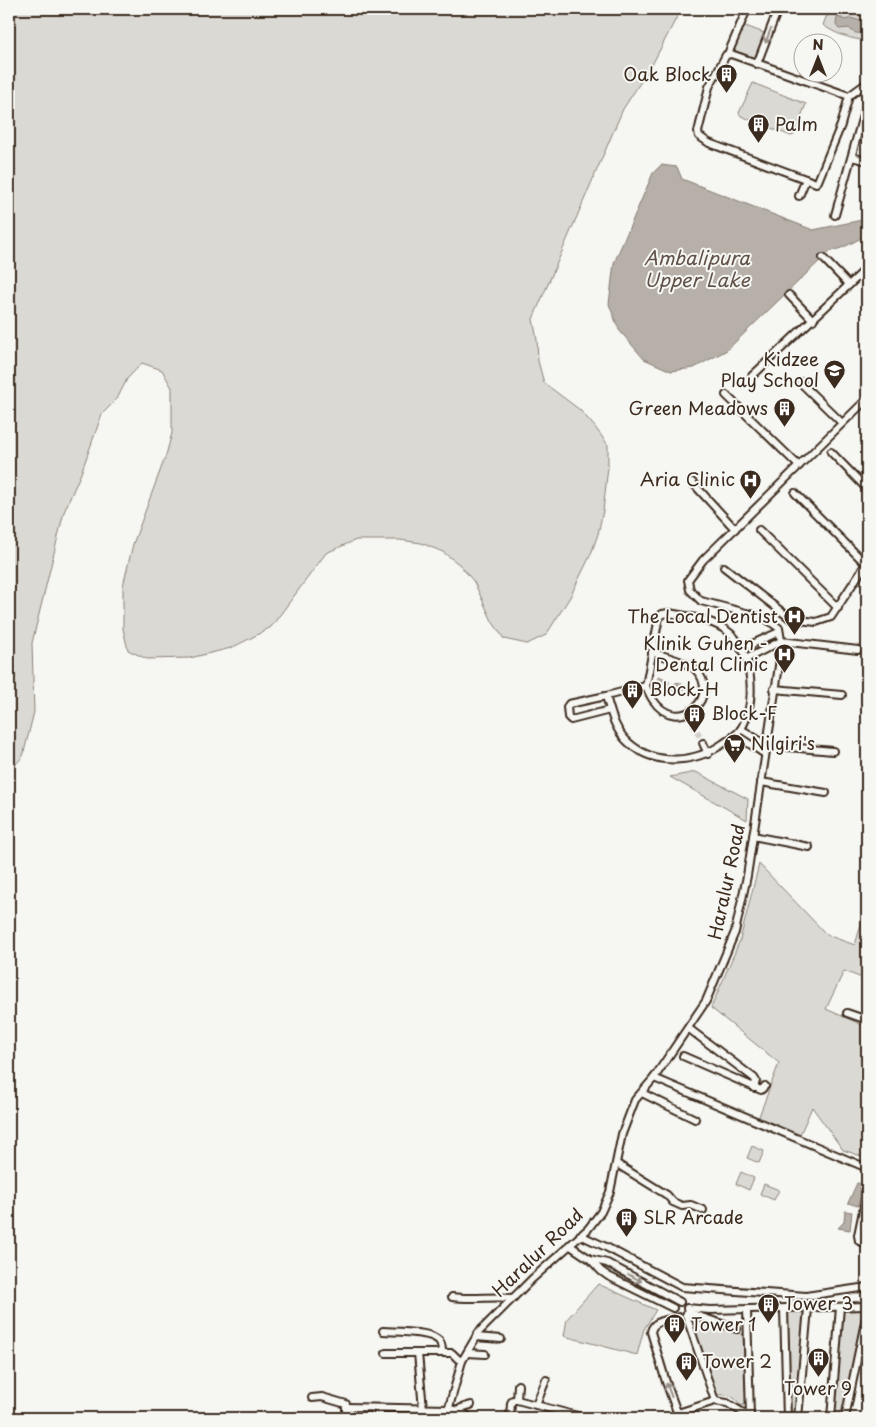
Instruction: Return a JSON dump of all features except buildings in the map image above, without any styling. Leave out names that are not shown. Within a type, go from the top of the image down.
[{"type":"street","points":[[747,9],[728,54],[725,56],[709,87],[698,128],[699,136],[709,143],[816,183],[841,126],[849,96],[867,83]]},
{"type":"street","points":[[757,64],[778,9]]},
{"type":"street","points":[[728,54],[849,96]]},
{"type":"street","points":[[835,215],[867,101]]},
{"type":"street","points":[[852,157],[867,161]]},
{"type":"street","points":[[799,196],[806,179]]},
{"type":"street","points":[[823,258],[849,285]]},
{"type":"street","points":[[752,376],[867,268]]},
{"type":"street","points":[[789,295],[813,320]]},
{"type":"street","points":[[800,382],[842,423]]},
{"type":"street","points":[[726,395],[799,466]]},
{"type":"street","points":[[742,649],[779,632],[778,628],[765,618],[701,601],[690,590],[688,580],[704,560],[867,399]]},
{"type":"street","points":[[831,452],[867,488]]},
{"type":"street","points":[[692,482],[735,529]]},
{"type":"street","points":[[724,566],[791,619],[816,622],[831,617],[867,563],[795,493]]},
{"type":"street","points":[[759,530],[838,608]]},
{"type":"street","points":[[606,696],[619,731],[629,743],[646,753],[666,760],[688,759],[708,754],[736,735],[741,729],[751,702],[751,683],[742,649],[730,633],[711,622],[696,618],[669,613],[662,614],[659,617],[652,652],[646,686],[653,701],[669,714],[679,716],[689,714],[700,704],[703,695],[703,683],[700,674],[694,667],[652,652]]},
{"type":"street","name":"Haralur Road","points":[[446,1418],[462,1360],[479,1332],[512,1298],[588,1229],[606,1203],[617,1164],[622,1134],[635,1100],[654,1078],[706,1001],[735,932],[747,876],[782,646],[779,632]]},
{"type":"street","points":[[746,659],[781,641],[858,650]]},
{"type":"street","points":[[610,710],[570,720],[568,718],[567,706],[646,686]]},
{"type":"street","points":[[774,690],[842,695]]},
{"type":"street","points":[[741,729],[766,745],[833,751]]},
{"type":"street","points":[[736,735],[765,754]]},
{"type":"street","points":[[703,743],[708,754]]},
{"type":"street","points":[[761,782],[826,793]]},
{"type":"street","points":[[753,836],[809,847]]},
{"type":"street","points":[[847,1013],[867,1020]]},
{"type":"street","points":[[688,1028],[754,1078],[756,1081],[754,1088]]},
{"type":"street","points":[[683,1056],[754,1088],[762,1090],[765,1086]]},
{"type":"street","points":[[654,1078],[864,1167]]},
{"type":"street","points":[[642,1093],[695,1119]]},
{"type":"street","points":[[617,1164],[667,1195],[673,1202],[683,1206],[691,1205],[703,1210]]},
{"type":"street","points":[[867,1191],[858,1235],[859,1241],[867,1244]]},
{"type":"street","points":[[580,1235],[682,1287],[806,1296],[867,1287]]},
{"type":"street","points":[[858,1235],[867,1237]]},
{"type":"street","points":[[569,1246],[590,1259],[600,1271],[673,1308]]},
{"type":"street","points":[[590,1259],[607,1263],[685,1304],[685,1313],[715,1401]]},
{"type":"street","points":[[452,1298],[512,1298]]},
{"type":"street","points":[[680,1302],[676,1303],[673,1308],[674,1314],[710,1310],[867,1306]]},
{"type":"street","points":[[831,1418],[840,1307]]},
{"type":"street","points":[[798,1418],[808,1308]]},
{"type":"street","points":[[747,1309],[751,1417]]},
{"type":"street","points":[[784,1309],[787,1418]]},
{"type":"street","points":[[845,1418],[867,1312]]},
{"type":"street","points":[[737,1329],[685,1313],[656,1323],[652,1326],[651,1332],[677,1412],[715,1401],[727,1403],[751,1417]]},
{"type":"street","points":[[383,1331],[426,1335],[438,1339],[441,1344],[442,1353]]},
{"type":"street","points":[[476,1337],[502,1339]]},
{"type":"street","points":[[386,1353],[452,1353],[462,1360]]},
{"type":"street","points":[[418,1353],[423,1409]]},
{"type":"street","points":[[467,1353],[485,1354]]},
{"type":"street","points":[[536,1405],[546,1380]]},
{"type":"street","points":[[517,1400],[518,1385]]},
{"type":"street","points":[[312,1398],[322,1397],[346,1404],[347,1407],[449,1409],[460,1411],[470,1418]]},
{"type":"street","points":[[510,1418],[511,1403],[517,1400],[584,1418]]},
{"type":"street","points":[[460,1411],[461,1408],[471,1405]]},
{"type":"street","points":[[346,1418],[347,1407]]},
{"type":"shaded area","points":[[9,9],[681,9],[653,63],[623,109],[533,319],[538,361],[544,383],[580,410],[608,445],[608,467],[603,511],[598,534],[591,554],[570,597],[546,635],[527,644],[504,639],[492,621],[474,582],[460,565],[443,552],[421,543],[400,540],[356,540],[326,553],[271,627],[231,648],[190,658],[147,659],[128,650],[123,629],[123,586],[133,544],[166,455],[172,433],[172,388],[162,370],[142,363],[127,379],[117,399],[102,414],[81,473],[64,512],[32,643],[34,712],[23,756],[9,772]]},
{"type":"shaded area","points":[[847,11],[867,18],[867,37],[865,40],[844,36],[844,32],[834,32],[823,25],[826,17],[831,13],[842,17]]},
{"type":"shaded area","points":[[743,25],[764,33],[754,59],[733,51]]},
{"type":"shaded area","points":[[753,83],[806,104],[794,135],[791,136],[741,116],[739,113]]},
{"type":"shaded area","points":[[696,772],[748,799],[747,820],[670,777]]},
{"type":"shaded area","points":[[759,864],[827,935],[855,945],[867,904],[867,980],[844,971],[826,1009],[867,1027],[867,1158],[843,1150],[812,1107],[799,1137],[758,1119],[779,1063],[711,1008],[740,940]]},
{"type":"shaded area","points":[[752,1146],[764,1151],[759,1163],[747,1158]]},
{"type":"shaded area","points":[[741,1172],[754,1178],[749,1190],[736,1184]]},
{"type":"shaded area","points":[[764,1184],[779,1190],[774,1200],[760,1194]]},
{"type":"shaded area","points":[[598,1284],[656,1310],[644,1329],[637,1355],[564,1336],[567,1319]]},
{"type":"shaded area","points":[[866,1308],[844,1417],[832,1418],[841,1309]]},
{"type":"shaded area","points":[[785,1310],[807,1310],[797,1416],[787,1415]]},
{"type":"shaded area","points":[[690,1320],[743,1334],[746,1404],[741,1406],[731,1396],[717,1395]]},
{"type":"shaded area","points":[[611,1412],[639,1418],[610,1418]]},
{"type":"water","points":[[837,17],[861,21],[865,27],[862,33],[854,32],[849,28],[839,29],[836,25]]},
{"type":"water","name":"Ambalipura Upper Lake","points":[[661,165],[677,167],[682,179],[813,230],[867,219],[867,235],[844,247],[829,252],[727,350],[694,368],[671,371],[644,359],[619,330],[609,304],[614,263],[653,173]]},
{"type":"water","points":[[659,676],[669,681],[668,690],[656,692],[655,683]]},
{"type":"water","points":[[678,682],[684,688],[678,694],[672,688]]},
{"type":"water","points":[[857,1183],[863,1184],[858,1206],[848,1203]]},
{"type":"water","points":[[845,1211],[852,1212],[850,1230],[838,1228],[844,1222]]},
{"type":"tunnel","points":[[689,715],[703,743]]},
{"type":"place","name":"Oak Block","points":[[727,94]]},
{"type":"place","name":"Palm","points":[[759,144]]},
{"type":"place","name":"Kidzee Play School","points":[[835,389]]},
{"type":"place","name":"Green Meadows","points":[[784,428]]},
{"type":"place","name":"Aria Clinic","points":[[751,499]]},
{"type":"place","name":"The Local Dentist","points":[[794,636]]},
{"type":"place","name":"Klinik Guhen - Dental Clinic","points":[[784,673]]},
{"type":"place","name":"Block-H","points":[[633,709]]},
{"type":"place","name":"Block-F","points":[[695,733]]},
{"type":"place","name":"Nilgiri's","points":[[735,763]]},
{"type":"place","name":"SLR Arcade","points":[[627,1237]]},
{"type":"place","name":"Tower 3","points":[[768,1323]]},
{"type":"place","name":"Tower 1","points":[[675,1344]]},
{"type":"place","name":"Tower 9","points":[[818,1378]]},
{"type":"place","name":"Tower 2","points":[[686,1381]]}]
